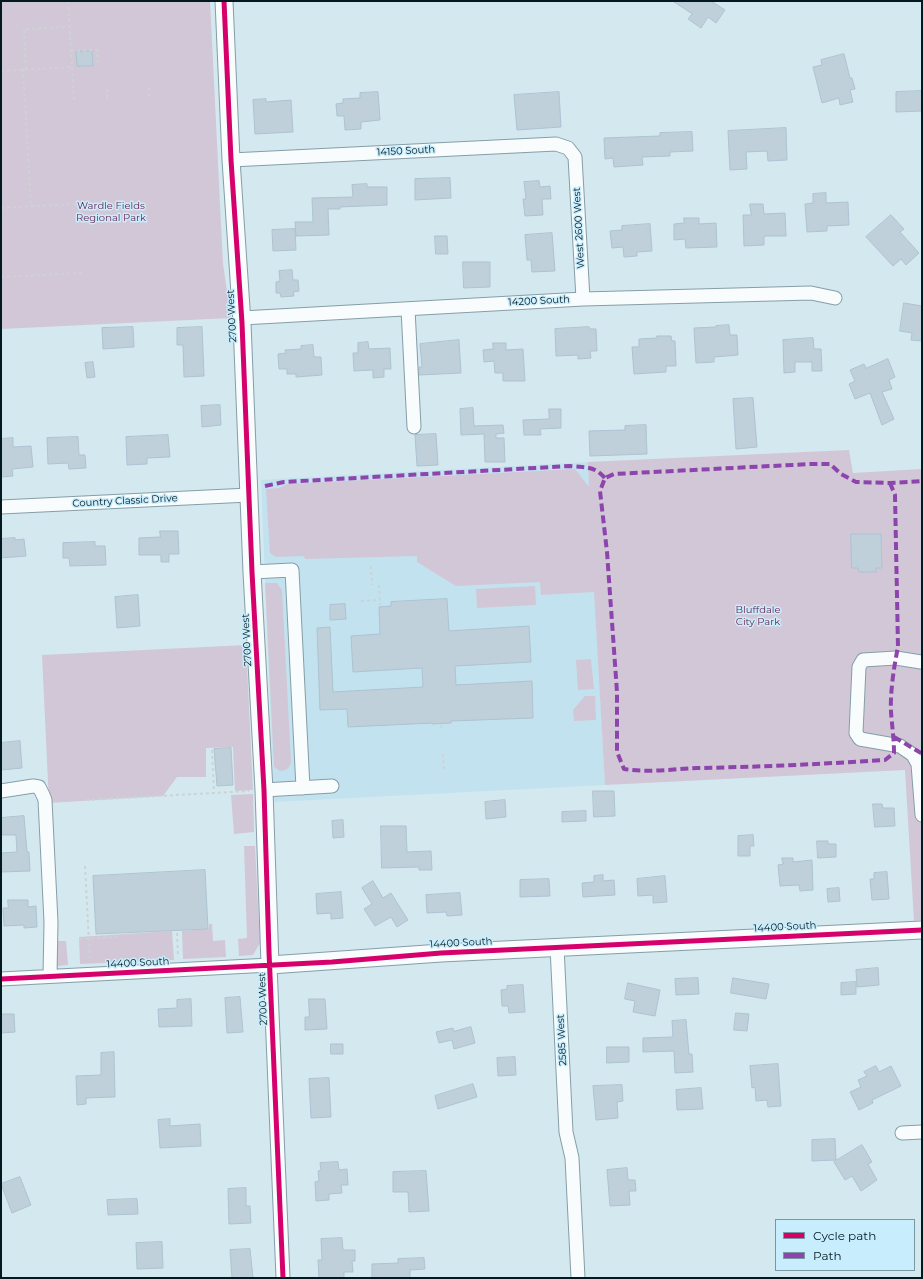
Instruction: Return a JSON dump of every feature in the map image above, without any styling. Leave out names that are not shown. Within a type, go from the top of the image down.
[{"type":"main road","name":"2700 West","points":[[224,1],[231,160],[242,318],[252,572],[256,791],[270,965]]},
{"type":"main road","name":"14400 South","points":[[270,965],[441,953],[922,930]]},
{"type":"street","name":"14150 South","points":[[231,160],[556,144],[568,148],[575,157]]},
{"type":"street","name":"West 2600 West","points":[[575,157],[583,299]]},
{"type":"street","name":"14200 South","points":[[242,318],[583,299],[811,293],[835,298]]},
{"type":"street","points":[[408,309],[414,427]]},
{"type":"street","name":"Country Classic Drive","points":[[1,506],[249,495]]},
{"type":"street","points":[[252,572],[292,570],[303,788]]},
{"type":"street","points":[[921,662],[896,658],[863,660],[859,667],[856,733],[860,739],[900,746],[913,755],[918,764],[922,815]]},
{"type":"street","points":[[1,791],[33,786],[39,787],[45,800],[51,922],[50,976]]},
{"type":"street","points":[[256,791],[332,786]]},
{"type":"street","name":"2585 West","points":[[557,947],[566,1132],[572,1158],[578,1278]]},
{"type":"street","name":"14400 South","points":[[1,979],[270,965]]},
{"type":"street","name":"2700 West","points":[[270,965],[283,1278]]},
{"type":"street","points":[[902,1133],[922,1132]]},
{"type":"path","points":[[68,1],[74,100]]},
{"type":"path","points":[[30,207],[24,29],[70,27]]},
{"type":"path","points":[[71,51],[97,50],[98,64]]},
{"type":"path","points":[[1,71],[72,67]]},
{"type":"path","points":[[149,87],[149,96]]},
{"type":"path","points":[[107,89],[107,98]]},
{"type":"path","points":[[1,208],[79,204]]},
{"type":"path","points":[[1,277],[82,273]]},
{"type":"path","points":[[371,566],[372,585]]},
{"type":"path","points":[[379,585],[380,605]]},
{"type":"path","points":[[361,601],[380,600]]},
{"type":"path","points":[[442,724],[442,732]]},
{"type":"path","points":[[212,750],[214,793]]},
{"type":"path","points":[[443,754],[444,772]]},
{"type":"path","points":[[86,800],[256,791]]},
{"type":"path","points":[[85,866],[90,961]]},
{"type":"path","points":[[177,933],[178,956]]},
{"type":"path","points":[[79,940],[118,937],[118,935]]},
{"type":"shaded area","points":[[588,462],[605,785],[274,802],[261,480]]},
{"type":"green space","name":"Wardle Fields Regional Park","points":[[1,1],[210,1],[223,264],[231,318],[1,329]]},
{"type":"green space","name":"Bluffdale City Park","points":[[849,450],[853,473],[922,469],[922,920],[914,921],[905,770],[605,785],[594,592],[541,595],[540,582],[456,586],[417,562],[417,556],[305,559],[304,556],[276,557],[270,553],[266,489],[279,488],[287,484],[575,469],[589,487],[588,462]]},
{"type":"green space","points":[[265,583],[277,583],[282,590],[291,762],[287,769],[280,771],[274,767]]},
{"type":"green space","points":[[535,586],[536,605],[477,608],[476,589]]},
{"type":"green space","points":[[246,645],[253,790],[235,791],[233,747],[206,748],[206,777],[177,777],[163,796],[49,803],[42,655]]},
{"type":"green space","points":[[591,659],[594,689],[578,690],[576,660]]},
{"type":"green space","points":[[585,696],[595,696],[596,720],[574,721],[573,710]]},
{"type":"green space","points":[[253,794],[254,832],[234,834],[231,795]]},
{"type":"green space","points":[[244,846],[255,846],[260,943],[253,955],[239,956],[238,939],[247,938]]},
{"type":"green space","points":[[209,924],[212,924],[213,941],[225,940],[226,957],[183,959],[182,931],[209,929]]},
{"type":"green space","points":[[172,931],[174,960],[80,964],[79,937]]},
{"type":"green space","points":[[56,941],[66,941],[68,965],[57,966]]},
{"type":"building","points":[[673,1],[711,1],[725,10],[716,23],[708,17],[701,28],[688,19],[692,14]]},
{"type":"building","points":[[92,51],[93,66],[77,66],[76,52]]},
{"type":"building","points":[[844,54],[850,78],[852,78],[855,89],[850,90],[853,102],[840,105],[839,98],[822,103],[813,67],[822,65],[821,60]]},
{"type":"building","points":[[922,91],[922,111],[896,112],[896,92]]},
{"type":"building","points":[[378,92],[380,120],[361,122],[361,129],[345,130],[344,116],[337,116],[336,104],[343,103],[343,99],[360,98],[360,93]]},
{"type":"building","points":[[559,92],[561,127],[517,130],[514,95]]},
{"type":"building","points":[[266,99],[266,102],[291,100],[293,132],[255,134],[253,100]]},
{"type":"building","points":[[786,128],[787,160],[768,161],[767,151],[746,152],[747,169],[730,170],[728,131]]},
{"type":"building","points":[[692,132],[693,151],[670,152],[670,156],[642,157],[643,165],[614,167],[613,158],[605,159],[604,138],[660,136],[660,133]]},
{"type":"building","points":[[450,178],[451,198],[415,200],[415,179]]},
{"type":"building","points":[[539,181],[540,187],[550,186],[551,199],[542,199],[543,215],[525,216],[523,199],[526,199],[524,182]]},
{"type":"building","points":[[367,184],[367,187],[387,187],[387,205],[328,209],[329,235],[296,236],[295,222],[313,222],[312,198],[353,197],[352,185]]},
{"type":"building","points":[[826,193],[826,203],[848,202],[849,225],[827,226],[827,231],[807,232],[805,204],[813,203],[813,194]]},
{"type":"building","points":[[750,204],[763,204],[764,214],[785,213],[786,236],[764,236],[764,245],[744,246],[743,215],[751,215]]},
{"type":"building","points":[[891,215],[904,229],[900,232],[919,253],[906,265],[901,259],[893,266],[866,237]]},
{"type":"building","points":[[684,218],[699,218],[699,224],[716,223],[717,247],[686,248],[685,239],[674,240],[674,224],[684,223]]},
{"type":"building","points":[[650,224],[652,251],[637,252],[637,256],[624,257],[623,247],[612,248],[610,231],[622,230],[622,226]]},
{"type":"building","points":[[295,229],[296,250],[273,251],[272,230]]},
{"type":"building","points":[[552,233],[555,271],[532,272],[531,260],[527,260],[525,235]]},
{"type":"building","points":[[435,236],[447,236],[448,254],[436,254]]},
{"type":"building","points":[[463,262],[490,262],[490,287],[464,288]]},
{"type":"building","points":[[292,270],[293,280],[298,280],[299,291],[293,292],[294,296],[281,297],[280,293],[276,293],[276,282],[280,281],[279,271]]},
{"type":"building","points":[[904,303],[922,306],[922,341],[911,340],[912,333],[900,331]]},
{"type":"building","points":[[729,325],[730,335],[737,335],[738,355],[714,357],[714,362],[696,363],[694,328]]},
{"type":"building","points":[[133,327],[134,347],[103,349],[102,328]]},
{"type":"building","points":[[202,327],[204,376],[184,377],[183,345],[177,345],[177,328]]},
{"type":"building","points":[[589,327],[590,329],[596,329],[597,351],[590,351],[591,358],[578,359],[578,355],[556,356],[555,329]]},
{"type":"building","points":[[657,336],[671,336],[672,341],[675,341],[676,366],[666,366],[666,372],[634,374],[632,347],[639,347],[639,339],[657,338]]},
{"type":"building","points":[[813,338],[814,349],[821,349],[822,371],[812,371],[812,362],[795,362],[795,372],[784,373],[783,340]]},
{"type":"building","points":[[459,340],[461,373],[419,375],[419,367],[422,367],[420,344]]},
{"type":"building","points":[[368,342],[369,349],[390,348],[391,369],[384,369],[384,377],[373,378],[373,370],[354,371],[353,353],[358,353],[358,343]]},
{"type":"building","points":[[493,343],[506,343],[506,350],[523,349],[525,381],[503,381],[503,373],[495,373],[494,361],[484,362],[483,350],[493,349]]},
{"type":"building","points":[[313,345],[314,357],[321,357],[322,375],[296,377],[296,374],[287,374],[287,369],[279,369],[278,354],[286,353],[285,350],[301,349],[301,346]]},
{"type":"building","points":[[888,359],[895,377],[889,380],[892,389],[882,392],[894,419],[882,425],[870,393],[855,399],[849,384],[855,381],[850,370],[864,364],[866,368]]},
{"type":"building","points":[[93,362],[95,377],[87,378],[85,363]]},
{"type":"building","points":[[753,398],[757,447],[736,449],[733,399]]},
{"type":"building","points":[[220,405],[221,425],[202,427],[201,406]]},
{"type":"building","points":[[473,408],[474,426],[503,425],[504,433],[496,434],[496,438],[504,438],[505,462],[485,462],[484,434],[461,435],[460,409]]},
{"type":"building","points":[[549,409],[561,409],[561,428],[540,429],[541,435],[524,435],[523,420],[549,419]]},
{"type":"building","points":[[646,425],[647,454],[590,456],[589,431],[625,430],[625,426]]},
{"type":"building","points":[[436,434],[438,465],[417,466],[415,435]]},
{"type":"building","points":[[168,435],[170,457],[147,458],[147,464],[127,465],[126,437]]},
{"type":"building","points":[[78,437],[79,455],[85,455],[86,468],[69,469],[68,463],[48,464],[47,438]]},
{"type":"building","points":[[13,438],[13,447],[31,446],[33,467],[12,469],[13,476],[1,477],[1,439]]},
{"type":"building","points":[[160,531],[178,531],[179,554],[169,554],[169,562],[161,562],[161,555],[139,555],[139,538],[160,537]]},
{"type":"building","points":[[851,534],[881,534],[882,568],[876,568],[876,572],[859,572],[858,568],[852,568]]},
{"type":"building","points":[[15,538],[15,540],[24,539],[26,556],[1,558],[1,539]]},
{"type":"building","points":[[95,542],[95,546],[105,546],[106,565],[70,566],[69,558],[63,558],[63,543]]},
{"type":"building","points":[[138,595],[140,626],[117,628],[115,597]]},
{"type":"building","points":[[447,599],[449,631],[529,626],[531,662],[455,666],[456,685],[532,681],[533,718],[348,727],[347,709],[320,710],[317,628],[330,627],[333,692],[423,687],[422,668],[353,672],[351,636],[380,634],[379,607],[391,606],[391,602]]},
{"type":"building","points":[[345,604],[346,619],[330,620],[330,605]]},
{"type":"building","points":[[20,741],[22,768],[1,770],[1,743]]},
{"type":"building","points":[[231,748],[233,785],[217,786],[214,749]]},
{"type":"building","points":[[593,791],[614,791],[615,816],[594,817]]},
{"type":"building","points":[[505,800],[506,817],[486,819],[485,802]]},
{"type":"building","points":[[873,804],[882,804],[883,808],[894,808],[895,826],[875,827]]},
{"type":"building","points":[[586,811],[586,821],[562,822],[562,812]]},
{"type":"building","points":[[24,816],[30,871],[1,872],[1,853],[17,852],[16,835],[2,835],[1,818]]},
{"type":"building","points":[[343,820],[344,837],[333,838],[332,821]]},
{"type":"building","points":[[381,826],[406,826],[407,852],[431,851],[432,870],[419,870],[419,867],[382,868]]},
{"type":"building","points":[[753,835],[754,846],[750,846],[750,856],[738,856],[738,836]]},
{"type":"building","points":[[817,841],[828,841],[828,844],[836,844],[836,857],[818,858]]},
{"type":"building","points":[[782,858],[793,858],[793,862],[812,860],[813,890],[800,891],[799,885],[780,886],[778,865],[783,864]]},
{"type":"building","points":[[205,870],[208,929],[96,934],[93,876]]},
{"type":"building","points":[[887,872],[889,899],[872,900],[870,879],[874,879],[874,873]]},
{"type":"building","points":[[603,875],[603,881],[614,880],[615,895],[583,897],[582,883],[594,882],[594,876]]},
{"type":"building","points":[[665,876],[667,902],[653,903],[653,895],[638,896],[637,879]]},
{"type":"building","points":[[549,879],[550,896],[520,897],[520,880]]},
{"type":"building","points":[[373,881],[383,898],[391,893],[408,920],[397,927],[391,917],[375,926],[364,909],[372,904],[362,888]]},
{"type":"building","points":[[839,888],[840,901],[828,902],[827,889]]},
{"type":"building","points":[[341,892],[343,918],[331,919],[331,913],[317,914],[316,894]]},
{"type":"building","points":[[460,893],[462,915],[447,916],[446,912],[427,913],[426,895]]},
{"type":"building","points":[[8,900],[28,900],[28,907],[36,906],[37,927],[24,928],[24,925],[4,926],[3,908],[8,908]]},
{"type":"building","points":[[878,968],[879,985],[857,987],[856,970]]},
{"type":"building","points":[[698,978],[699,994],[676,995],[675,979]]},
{"type":"building","points":[[733,978],[769,984],[766,999],[731,993]]},
{"type":"building","points":[[856,982],[856,994],[841,995],[841,983]]},
{"type":"building","points":[[628,983],[660,990],[655,1016],[633,1012],[635,1001],[625,999]]},
{"type":"building","points":[[523,985],[525,1012],[509,1013],[508,1006],[502,1006],[501,990],[507,989],[507,986]]},
{"type":"building","points":[[240,997],[243,1032],[227,1033],[225,998]]},
{"type":"building","points":[[191,999],[192,1026],[159,1027],[158,1009],[177,1008],[177,1000]]},
{"type":"building","points":[[309,999],[325,999],[327,1029],[305,1030],[305,1017],[309,1017]]},
{"type":"building","points":[[736,1013],[749,1014],[747,1031],[734,1030]]},
{"type":"building","points":[[1,1014],[14,1014],[15,1032],[1,1033]]},
{"type":"building","points":[[686,1020],[689,1054],[692,1054],[693,1072],[675,1073],[674,1051],[643,1052],[643,1038],[673,1037],[672,1021]]},
{"type":"building","points":[[471,1027],[475,1043],[454,1049],[452,1040],[439,1043],[436,1032],[453,1028],[454,1031]]},
{"type":"building","points":[[331,1044],[343,1044],[343,1054],[331,1054]]},
{"type":"building","points":[[607,1047],[629,1047],[629,1062],[607,1063]]},
{"type":"building","points":[[114,1052],[115,1097],[86,1098],[86,1104],[77,1105],[76,1076],[101,1075],[101,1053]]},
{"type":"building","points":[[515,1057],[516,1075],[498,1076],[497,1058]]},
{"type":"building","points":[[778,1064],[781,1106],[768,1107],[767,1100],[756,1101],[755,1087],[752,1088],[750,1066]]},
{"type":"building","points":[[876,1066],[879,1072],[891,1066],[901,1086],[872,1100],[873,1103],[859,1110],[850,1092],[861,1087],[858,1080],[867,1076],[864,1072]]},
{"type":"building","points":[[329,1078],[331,1117],[311,1118],[309,1079]]},
{"type":"building","points":[[473,1084],[477,1097],[438,1109],[435,1096]]},
{"type":"building","points":[[622,1085],[623,1101],[617,1102],[618,1118],[596,1120],[593,1086]]},
{"type":"building","points":[[701,1088],[703,1109],[677,1110],[676,1090]]},
{"type":"building","points":[[170,1119],[170,1126],[200,1124],[201,1146],[160,1148],[158,1120]]},
{"type":"building","points":[[835,1139],[836,1160],[812,1161],[812,1140]]},
{"type":"building","points":[[862,1145],[872,1162],[868,1164],[877,1180],[861,1191],[852,1176],[845,1180],[834,1162]]},
{"type":"building","points":[[338,1162],[339,1170],[347,1169],[348,1185],[341,1185],[342,1193],[329,1194],[329,1200],[316,1201],[315,1182],[319,1181],[318,1171],[321,1170],[320,1163]]},
{"type":"building","points":[[627,1168],[628,1180],[635,1180],[636,1191],[629,1191],[630,1205],[610,1206],[607,1170]]},
{"type":"building","points":[[426,1171],[429,1211],[409,1212],[408,1192],[393,1192],[393,1172]]},
{"type":"building","points":[[20,1177],[31,1205],[12,1213],[1,1184]]},
{"type":"building","points":[[246,1188],[246,1206],[250,1206],[251,1223],[229,1224],[228,1189]]},
{"type":"building","points":[[137,1199],[138,1214],[108,1215],[107,1200]]},
{"type":"building","points":[[342,1238],[343,1250],[355,1250],[355,1261],[352,1261],[353,1272],[344,1272],[344,1278],[319,1278],[318,1260],[322,1260],[321,1239]]},
{"type":"building","points":[[162,1242],[163,1268],[137,1269],[136,1243]]},
{"type":"building","points":[[250,1249],[253,1278],[232,1278],[230,1250]]},
{"type":"building","points":[[424,1258],[425,1269],[410,1270],[410,1278],[372,1278],[372,1264],[398,1263],[398,1259]]},
{"type":"marked path","points":[[890,483],[895,495],[898,647],[891,696],[894,753],[885,760],[651,771],[624,769],[617,752],[617,692],[607,552],[600,491],[605,478],[614,474],[830,464],[841,474],[856,482],[890,483],[922,481]]},
{"type":"marked path","points":[[265,486],[284,482],[570,466],[593,469],[605,478]]},
{"type":"marked path","points":[[894,737],[921,753],[922,756]]},
{"type":"cycle path","points":[[224,1],[231,160],[242,323],[252,572],[264,790],[269,952],[283,1278]]},
{"type":"cycle path","points":[[1,979],[332,962],[441,953],[922,930]]}]
